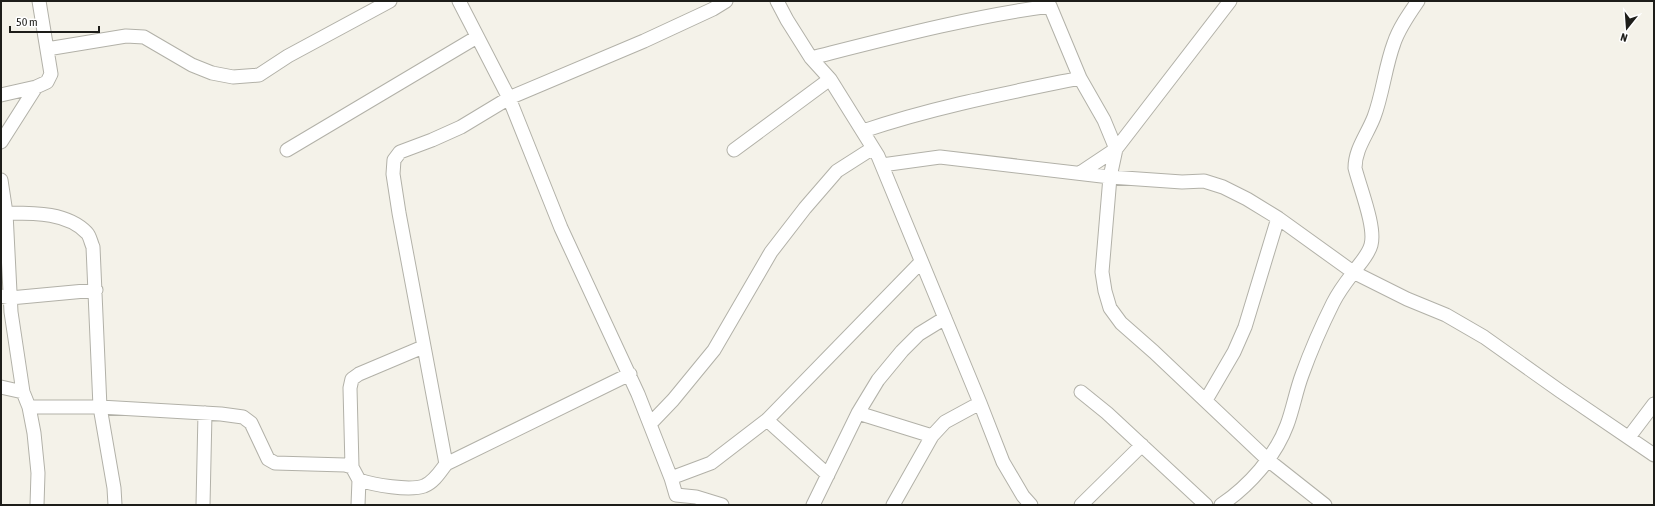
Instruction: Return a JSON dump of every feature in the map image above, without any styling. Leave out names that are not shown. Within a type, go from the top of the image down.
[{"type":"street","points":[[1,95],[36,87],[47,82],[51,74],[39,1]]},
{"type":"street","points":[[47,49],[126,36],[144,37],[192,66],[212,73],[233,77],[258,75],[288,56],[390,1]]},
{"type":"street","points":[[460,1],[509,98],[561,228],[630,374],[671,478],[677,500],[696,498],[722,505]]},
{"type":"street","points":[[446,464],[399,213],[393,174],[394,160],[400,152],[461,127],[509,98],[644,41],[713,9],[726,1]]},
{"type":"street","points":[[778,1],[787,20],[811,58],[830,79],[863,131],[882,165],[1003,462],[1023,496],[1031,505]]},
{"type":"street","points":[[1080,173],[1116,149],[1230,1]]},
{"type":"street","points":[[1221,505],[1237,494],[1268,460],[1280,441],[1287,425],[1301,377],[1316,338],[1334,301],[1371,246],[1372,231],[1355,168],[1355,158],[1374,117],[1394,43],[1408,14],[1418,1]]},
{"type":"street","points":[[811,58],[920,30],[1052,3],[1080,78],[1104,120],[1116,149],[1110,177],[1102,272],[1105,292],[1110,308],[1121,323],[1206,400],[1268,460],[1325,505]]},
{"type":"street","points":[[287,150],[477,37]]},
{"type":"street","points":[[863,131],[906,116],[962,102],[1080,78]]},
{"type":"street","points":[[734,150],[830,79]]},
{"type":"street","points":[[1,142],[36,87]]},
{"type":"street","points":[[650,424],[673,400],[714,350],[771,252],[805,208],[838,171],[873,148]]},
{"type":"street","points":[[882,165],[940,157],[1110,177],[1204,182],[1223,187],[1247,199],[1278,218],[1353,272],[1407,299],[1446,315],[1484,337],[1654,455]]},
{"type":"street","points":[[1,180],[6,213],[5,297],[23,392],[29,407],[38,473],[37,505]]},
{"type":"street","points":[[6,213],[36,213],[58,217],[75,224],[88,234],[93,247],[100,407],[114,488],[115,505]]},
{"type":"street","points":[[1206,400],[1234,352],[1245,327],[1278,218]]},
{"type":"street","points":[[671,478],[711,463],[767,420],[921,262]]},
{"type":"street","points":[[5,297],[96,290]]},
{"type":"street","points":[[813,505],[858,413],[878,380],[902,351],[919,334],[945,318]]},
{"type":"street","points":[[358,505],[359,480],[352,467],[350,388],[352,379],[359,374],[423,347]]},
{"type":"street","points":[[359,480],[371,484],[415,488],[425,486],[434,479],[446,464],[630,374]]},
{"type":"street","points":[[1,387],[23,392]]},
{"type":"street","points":[[1081,392],[1107,413],[1206,505]]},
{"type":"street","points":[[893,505],[932,436],[945,422],[980,403]]},
{"type":"street","points":[[1629,437],[1654,404]]},
{"type":"street","points":[[29,407],[100,407],[205,413],[243,417],[251,423],[268,459],[275,463],[345,465],[352,467]]},
{"type":"street","points":[[203,505],[205,413]]},
{"type":"street","points":[[858,413],[932,436]]},
{"type":"street","points":[[767,420],[828,475]]},
{"type":"street","points":[[1081,505],[1142,445]]}]
